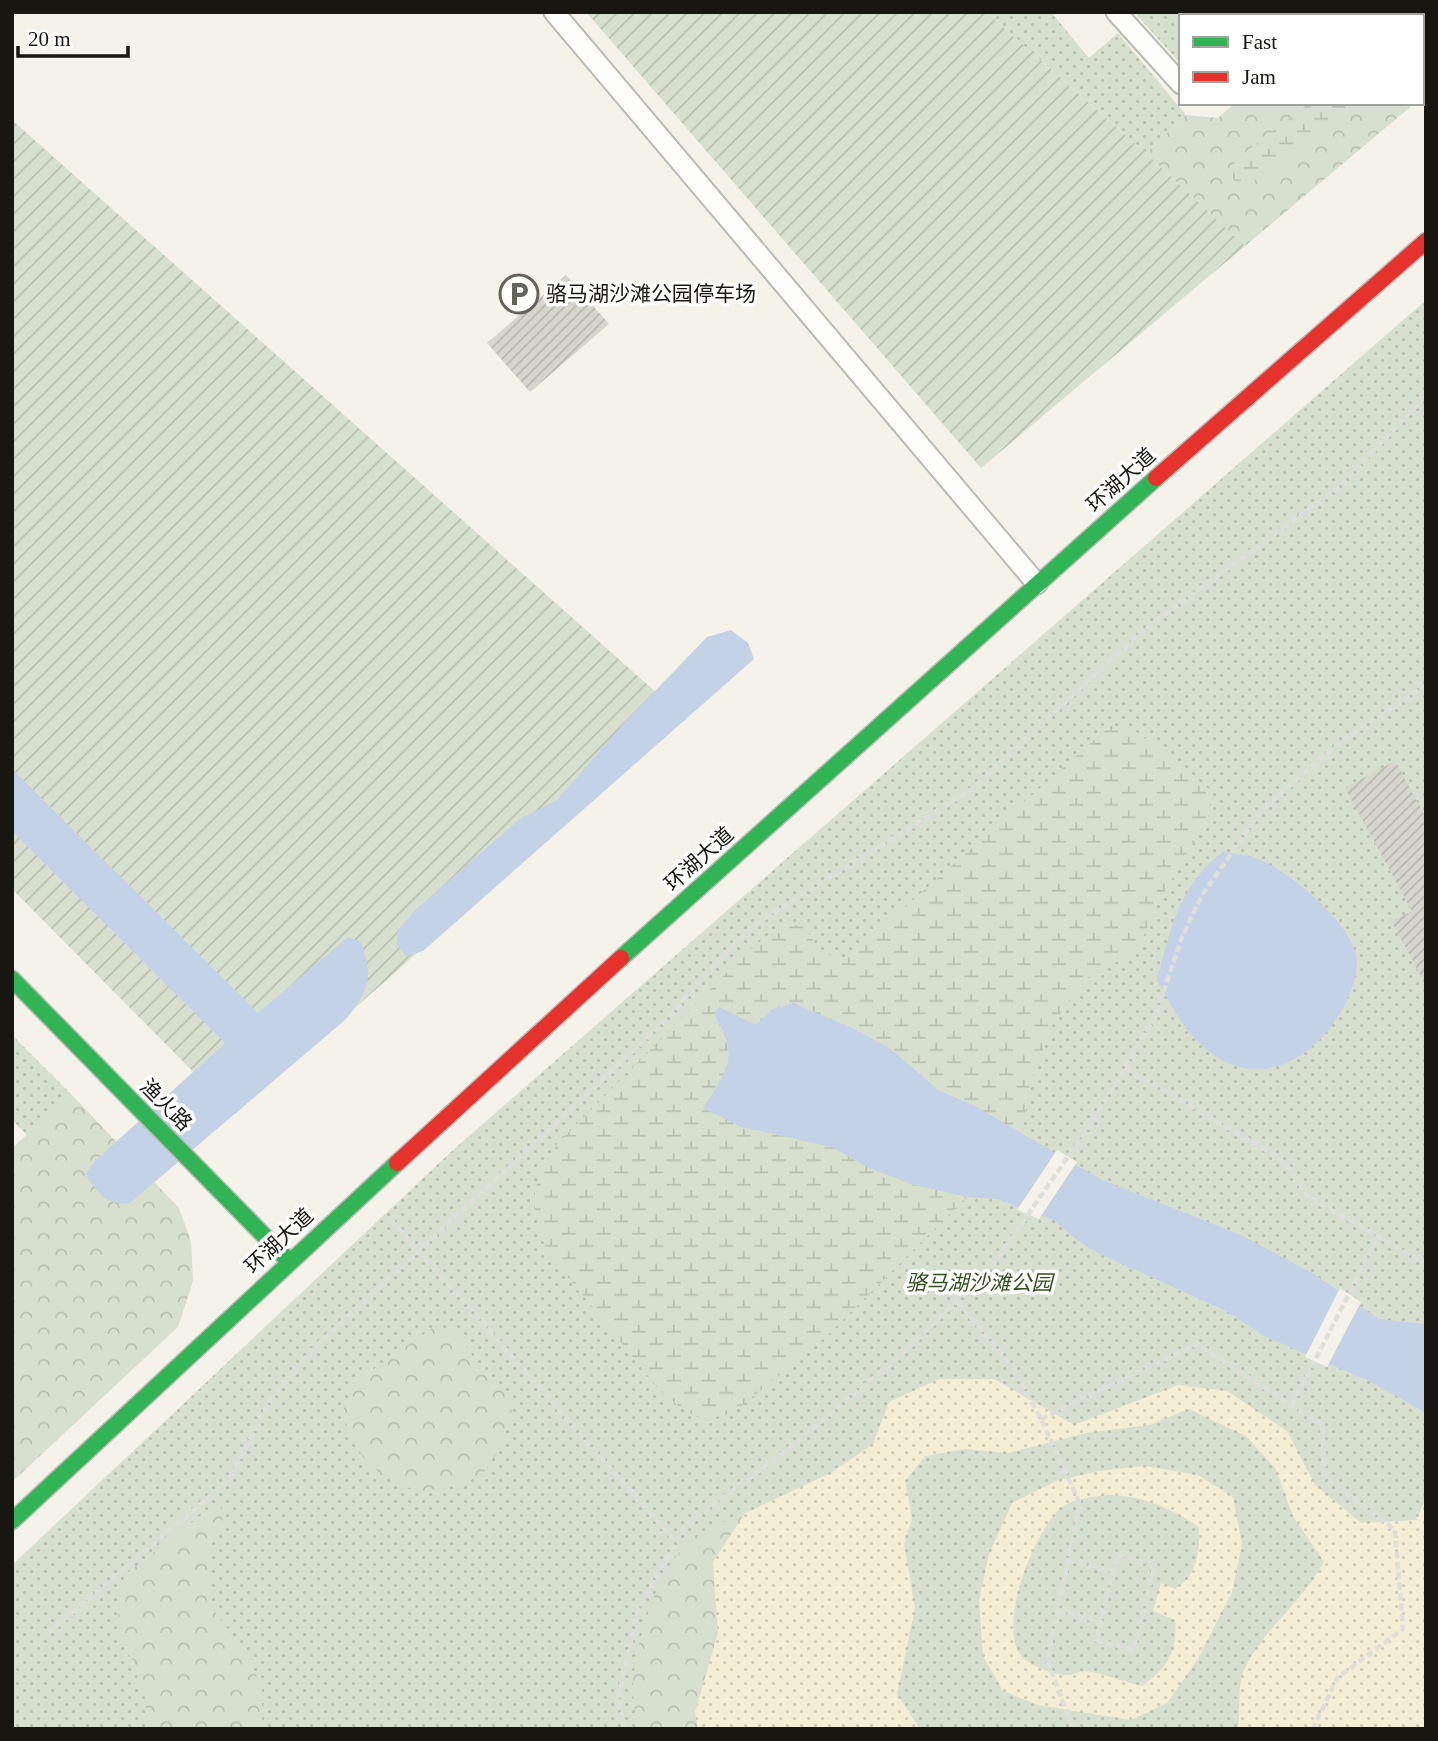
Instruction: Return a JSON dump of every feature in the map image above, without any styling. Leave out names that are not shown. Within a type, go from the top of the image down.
[{"type":"main road","name":"环湖大道","points":[[12,1521],[364,1190],[1037,584],[1426,241]]},
{"type":"main road","name":"渔火路","points":[[12,979],[289,1261]]},
{"type":"lane","points":[[554,12],[1037,584]]},
{"type":"lane","points":[[1116,12],[1179,83]]},
{"type":"path","points":[[47,1634],[228,1481],[270,1401],[310,1352],[673,1014],[701,976],[734,943],[765,918],[972,789],[1140,632],[1343,484],[1426,396]]},
{"type":"path","points":[[624,1729],[619,1695],[638,1610],[685,1526],[832,1413],[901,1355],[991,1268],[1092,1122],[1125,1068],[1155,1017],[1182,937],[1202,895],[1261,811],[1339,743],[1426,685]]},
{"type":"path","points":[[1125,1068],[1276,1156],[1293,1173],[1307,1196],[1426,1264]]},
{"type":"path","points":[[364,1190],[676,1542]]},
{"type":"path","points":[[1292,1405],[1378,1237]]},
{"type":"path","points":[[957,1301],[1012,1366],[1041,1419],[1080,1504],[1047,1660],[1073,1729]]},
{"type":"path","points":[[1041,1419],[1197,1344],[1321,1426],[1325,1476],[1395,1530],[1403,1629],[1337,1678],[1313,1729]]},
{"type":"path","points":[[1118,1555],[1155,1565],[1133,1650],[1096,1640],[1100,1621],[1118,1555]]},
{"type":"path","points":[[1068,1560],[1114,1571]]},
{"type":"path","points":[[1057,1611],[1100,1621]]},
{"type":"green space","points":[[586,12],[986,12],[1146,153],[1245,246],[981,468]]},
{"type":"green space","points":[[986,12],[1051,12],[1089,58],[1118,33],[1186,115],[1146,153]]},
{"type":"green space","points":[[1134,12],[1280,12],[1179,14],[1179,62]]},
{"type":"green space","points":[[1233,105],[1413,105],[1245,246],[1146,153],[1186,115],[1218,118]]},
{"type":"green space","points":[[1306,105],[1344,105],[1348,110],[1266,174],[1248,184],[1235,182],[1229,173],[1237,159]]},
{"type":"green space","points":[[12,120],[684,717],[235,1114],[12,889]]},
{"type":"green space","name":"骆马湖沙滩公园","points":[[1426,300],[1426,1729],[12,1729],[12,1565],[453,1150]]},
{"type":"green space","points":[[1110,726],[1129,726],[1213,792],[1209,815],[1155,909],[1138,950],[1087,978],[1053,1024],[1030,1084],[1022,1135],[973,1105],[938,1090],[891,1049],[854,1029],[793,1003],[772,1010],[756,1025],[719,1008],[714,1015],[727,1043],[728,1064],[703,1108],[741,1127],[832,1147],[867,1167],[911,1184],[967,1197],[827,1336],[733,1413],[702,1420],[679,1407],[661,1392],[546,1250],[535,1213],[535,1189],[544,1165],[557,1144],[747,952],[783,923],[804,926],[821,952],[845,960]]},
{"type":"green space","points":[[12,1035],[72,1095],[27,1135],[12,1120]]},
{"type":"green space","points":[[72,1095],[179,1208],[191,1241],[193,1281],[178,1327],[12,1482],[12,1148]]},
{"type":"green space","points":[[434,1327],[455,1331],[484,1372],[509,1397],[512,1414],[498,1451],[482,1475],[456,1486],[424,1491],[401,1486],[367,1464],[347,1429],[344,1408],[355,1382]]},
{"type":"green space","points":[[214,1505],[221,1508],[223,1522],[212,1539],[209,1604],[247,1654],[262,1688],[262,1729],[152,1729],[136,1663],[125,1649],[119,1635],[121,1587],[126,1574]]},
{"type":"green space","points":[[745,1513],[713,1562],[718,1633],[695,1712],[698,1729],[638,1729],[634,1672],[641,1637],[661,1581],[677,1555],[691,1541],[717,1525]]},
{"type":"sand","points":[[939,1379],[994,1379],[1074,1425],[1178,1385],[1227,1391],[1287,1431],[1315,1485],[1361,1523],[1416,1520],[1426,1498],[1426,1729],[1238,1729],[1244,1670],[1262,1641],[1305,1590],[1324,1562],[1293,1516],[1275,1468],[1246,1436],[1189,1409],[1149,1425],[1086,1433],[1008,1453],[966,1449],[925,1456],[905,1481],[912,1518],[904,1544],[915,1608],[897,1694],[920,1729],[698,1729],[695,1712],[718,1633],[713,1562],[745,1513],[831,1473],[873,1444],[889,1402]]},
{"type":"sand","points":[[1145,1466],[1198,1475],[1233,1497],[1242,1544],[1232,1592],[1198,1659],[1167,1703],[1131,1720],[1037,1705],[1003,1691],[983,1656],[979,1601],[989,1554],[1012,1503],[1056,1481],[1098,1471]],"holes":[[[1103,1495],[1153,1503],[1199,1527],[1198,1553],[1189,1577],[1175,1589],[1161,1583],[1153,1611],[1175,1620],[1175,1641],[1164,1666],[1142,1686],[1090,1672],[1064,1675],[1039,1668],[1024,1659],[1016,1646],[1013,1627],[1021,1581],[1030,1557],[1051,1518],[1071,1502]]]},
{"type":"water","points":[[731,630],[748,643],[754,659],[423,951],[406,956],[397,945],[397,932],[414,911],[521,818],[557,800],[625,722],[707,637]]},
{"type":"water","points":[[12,769],[258,1013],[348,937],[361,942],[365,955],[367,984],[345,1020],[130,1203],[115,1202],[103,1197],[85,1174],[96,1160],[225,1043],[12,831]]},
{"type":"water","points":[[1223,852],[1255,858],[1285,874],[1335,918],[1355,950],[1357,965],[1353,986],[1344,1007],[1316,1044],[1277,1066],[1255,1069],[1233,1065],[1207,1050],[1187,1030],[1157,979],[1172,925],[1186,893],[1208,865]]},
{"type":"water","points":[[793,1003],[854,1029],[891,1049],[938,1090],[973,1105],[1100,1179],[1241,1235],[1314,1274],[1379,1319],[1426,1324],[1426,1413],[1371,1382],[1264,1336],[1226,1311],[1100,1254],[1078,1241],[1055,1221],[997,1199],[967,1197],[911,1184],[867,1167],[832,1147],[741,1127],[703,1108],[728,1063],[727,1042],[714,1015],[719,1007],[756,1025],[771,1010]]},
{"type":"pier","points":[[1057,1150],[1077,1162],[1039,1219],[1017,1210]]},
{"type":"pier","points":[[1340,1288],[1361,1302],[1327,1367],[1305,1357]]},
{"type":"building","points":[[566,275],[609,324],[530,392],[487,343]]},
{"type":"building","points":[[1395,761],[1426,818],[1426,986],[1392,922],[1412,911],[1345,788]]},
{"type":"traffic: fast","points":[[621,958],[1156,478]]},
{"type":"traffic: fast","points":[[12,979],[289,1261]]},
{"type":"traffic: fast","points":[[12,1521],[397,1163]]},
{"type":"traffic: jam","points":[[1156,478],[1426,241]]},
{"type":"traffic: jam","points":[[397,1163],[621,958]]},
{"type":"place","name":"骆马湖沙滩公园停车场","points":[[519,294]]}]
